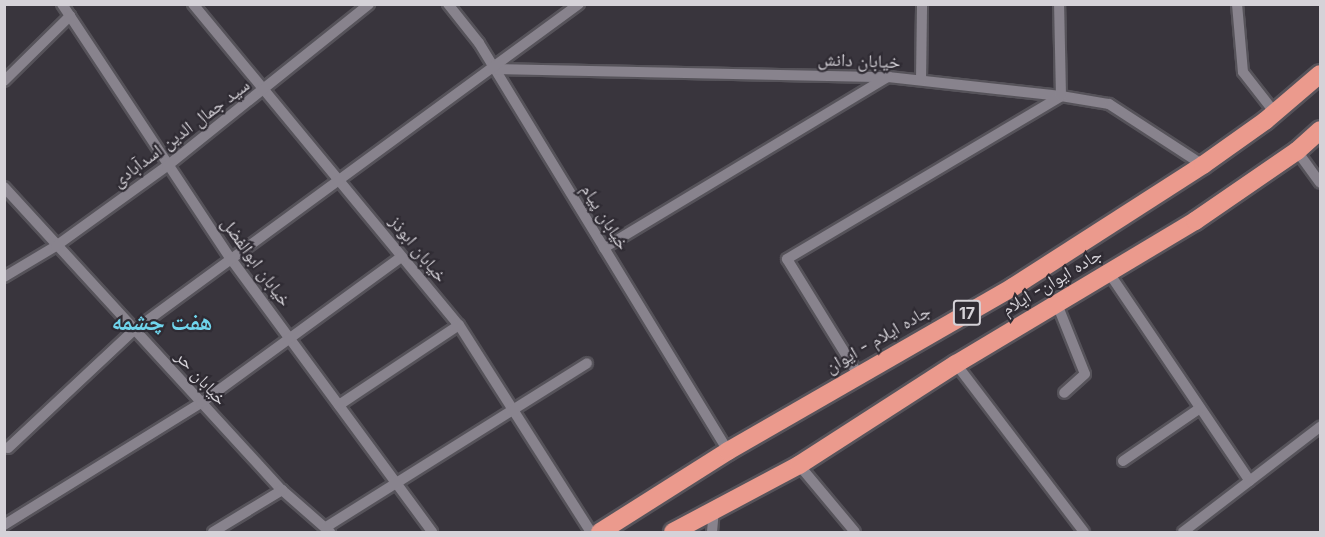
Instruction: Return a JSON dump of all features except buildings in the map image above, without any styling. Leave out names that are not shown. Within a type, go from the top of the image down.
[{"type":"highway","name":"جاده ایلام - ایوان","points":[[600,532],[728,451],[858,374],[1013,287],[1203,165],[1275,113],[1320,74]]},
{"type":"highway","name":"جاده ایوان- ایلام","points":[[673,532],[714,508],[800,465],[956,364],[1195,221],[1297,152],[1320,130]]},
{"type":"street","name":"خیابان ابوالفضل","points":[[62,4],[167,166],[231,259],[397,481],[432,532]]},
{"type":"street","name":"سید جمال الدین اسدآبادی","points":[[4,277],[56,246],[167,166],[265,90],[369,4]]},
{"type":"street","name":"خیابان پیام","points":[[448,4],[479,43],[728,451]]},
{"type":"street","points":[[8,448],[133,331],[342,181],[579,4]]},
{"type":"street","points":[[921,81],[922,4]]},
{"type":"street","points":[[858,374],[787,259],[1061,96],[1059,4]]},
{"type":"street","points":[[1237,4],[1243,72],[1275,113]]},
{"type":"street","name":"خیابان ابوذز","points":[[196,5],[459,325],[591,532]]},
{"type":"street","points":[[4,81],[70,16]]},
{"type":"street","name":"خیابان دانش","points":[[494,69],[888,77],[1061,96],[1109,104],[1203,165]]},
{"type":"street","points":[[604,248],[888,77]]},
{"type":"street","points":[[1297,152],[1320,183]]},
{"type":"street","name":"خیابان حر","points":[[4,187],[133,331],[282,490],[328,530]]},
{"type":"street","points":[[4,525],[201,404],[292,340],[402,257]]},
{"type":"street","points":[[1108,273],[1250,481]]},
{"type":"street","points":[[1057,304],[1085,374],[1064,393]]},
{"type":"street","points":[[339,405],[459,325]]},
{"type":"street","points":[[328,530],[397,481],[587,363]]},
{"type":"street","points":[[956,364],[1084,532]]},
{"type":"street","points":[[1124,461],[1200,408]]},
{"type":"street","points":[[1183,532],[1320,427]]},
{"type":"street","points":[[800,465],[855,532]]},
{"type":"street","points":[[213,532],[282,490]]},
{"type":"street","points":[[712,532],[714,508]]},
{"type":"district","name":"هفت چشمه","points":[[162,322]]}]
